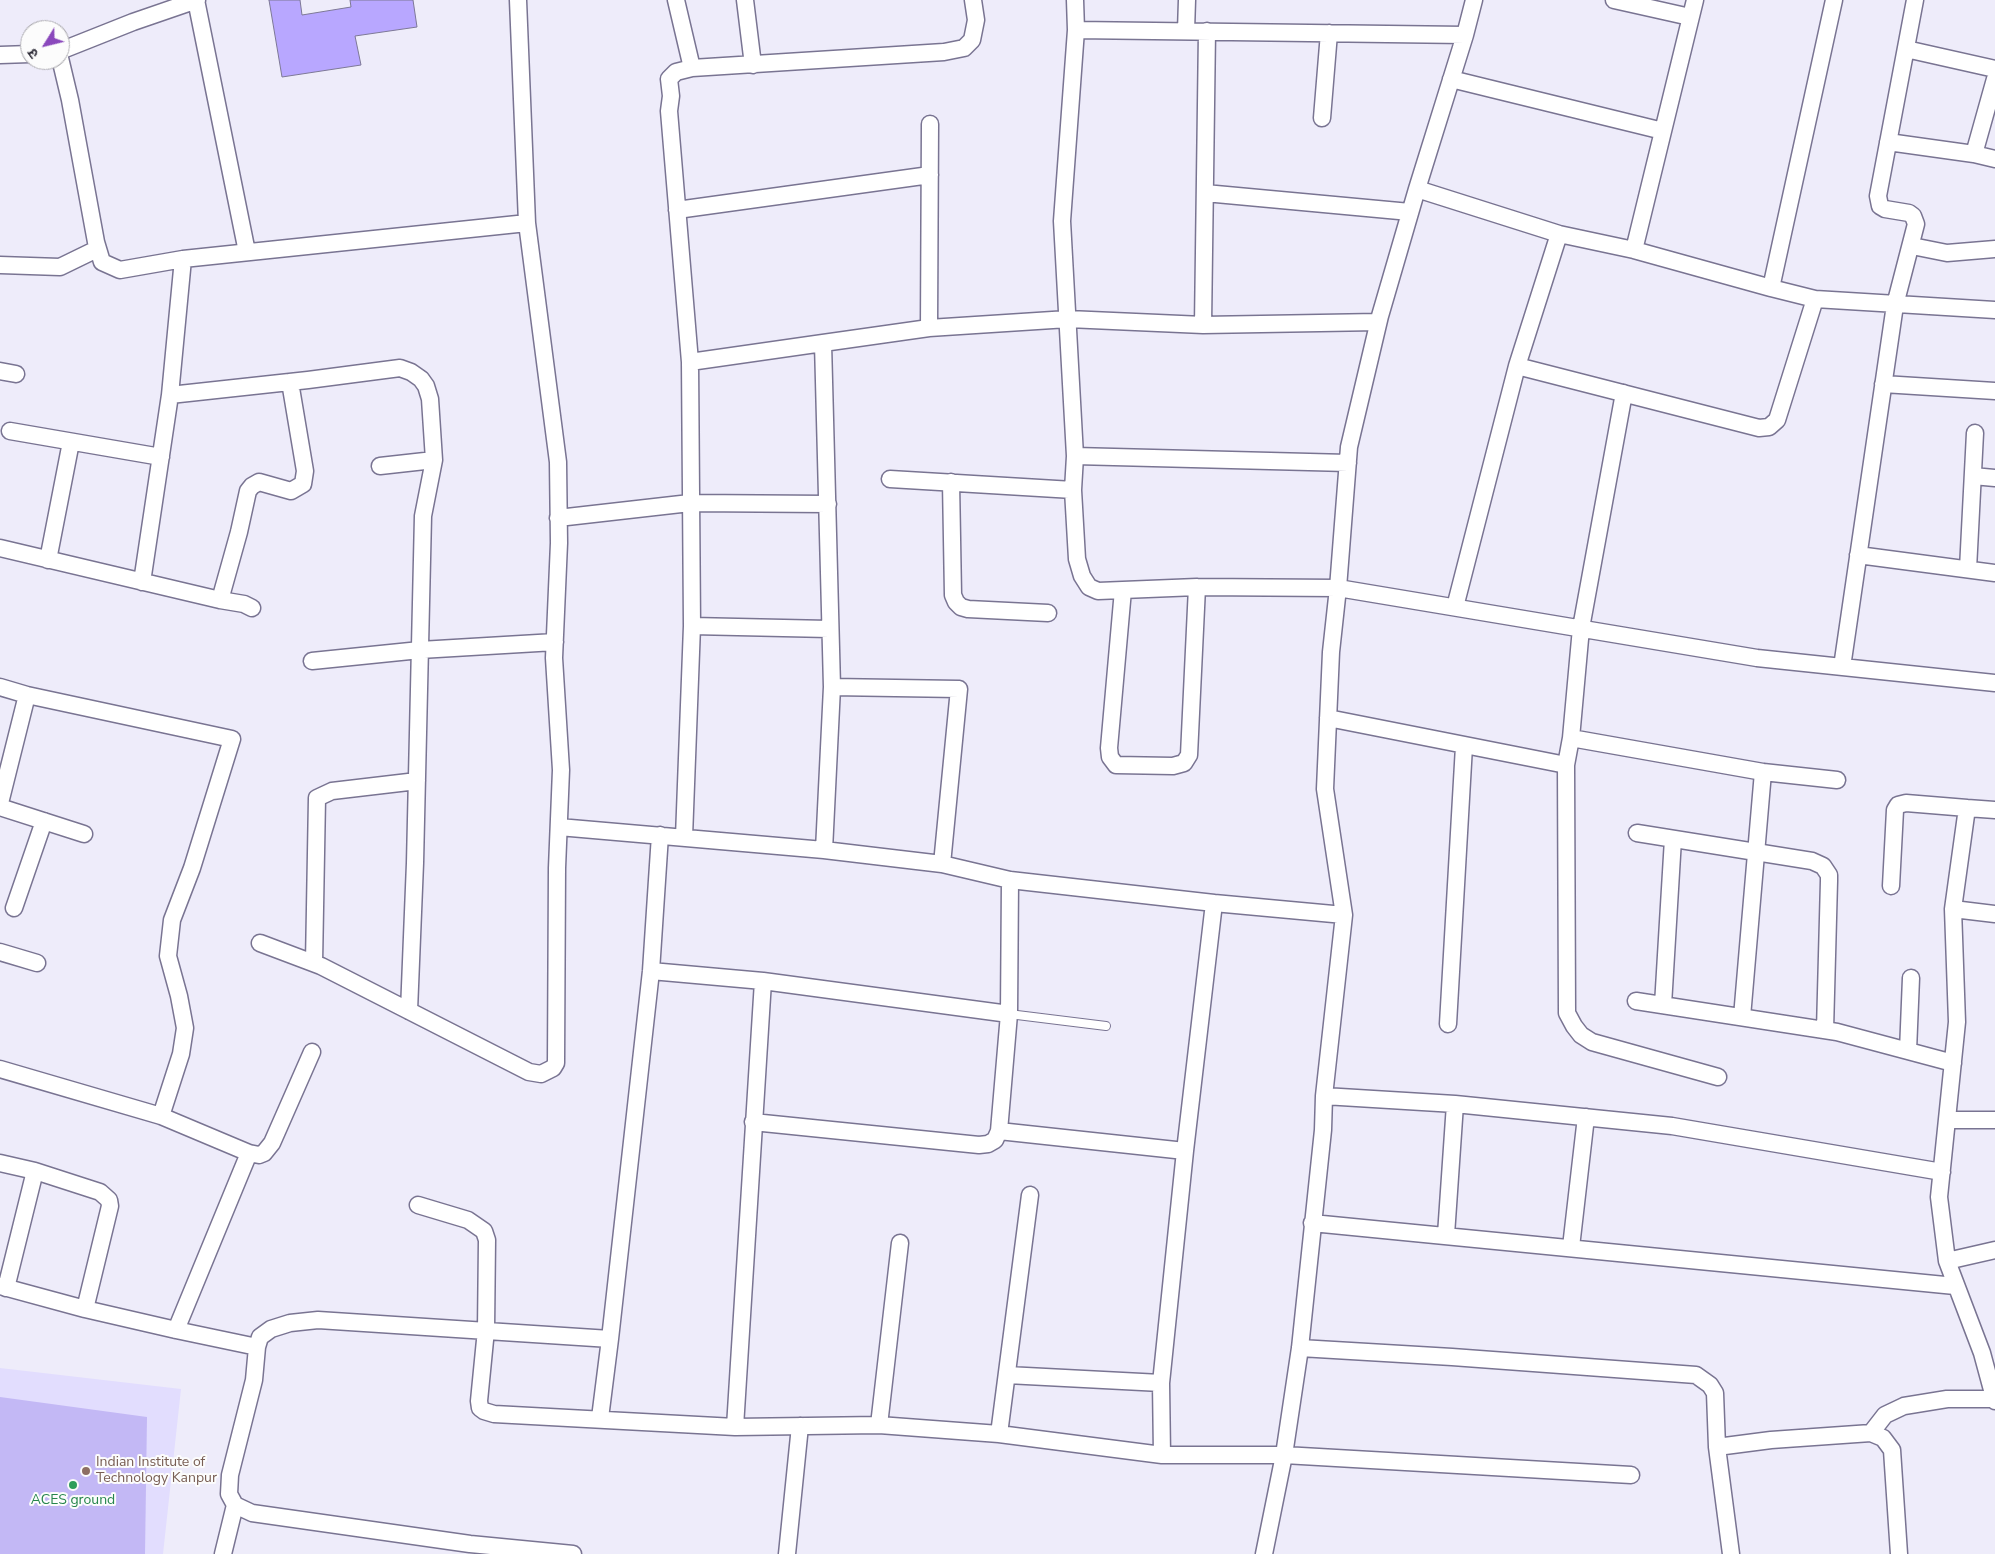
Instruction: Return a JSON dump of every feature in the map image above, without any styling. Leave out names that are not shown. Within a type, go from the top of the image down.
[{"type":"street","points":[[70,47],[133,22],[197,0],[247,252]]},
{"type":"street","points":[[260,943],[314,963],[529,1072],[541,1074],[553,1068],[556,1063],[556,918],[561,770],[555,642],[558,462],[528,222],[518,0]]},
{"type":"street","points":[[676,0],[692,68]]},
{"type":"street","points":[[745,0],[753,65]]},
{"type":"street","points":[[684,837],[692,626],[690,362],[669,111],[671,96],[669,79],[676,72],[692,68],[944,52],[964,48],[972,40],[976,20],[973,0]]},
{"type":"street","points":[[1074,0],[1076,30],[1062,221],[1075,456],[1073,490],[1077,559],[1082,576],[1089,587],[1098,591],[1197,587],[1338,588],[1757,658],[1995,683]]},
{"type":"street","points":[[1186,31],[1187,0]]},
{"type":"street","points":[[1264,1554],[1284,1455],[1300,1348],[1323,1130],[1324,1096],[1344,915],[1325,789],[1331,652],[1338,588],[1348,447],[1378,322],[1474,0]]},
{"type":"street","points":[[1614,0],[1690,17]]},
{"type":"street","points":[[1634,250],[1694,0]]},
{"type":"street","points":[[1771,288],[1834,0]]},
{"type":"street","points":[[1842,666],[1895,305],[1912,246],[1916,224],[1913,216],[1909,213],[1885,209],[1880,206],[1878,196],[1915,0]]},
{"type":"street","points":[[1076,30],[1465,35]]},
{"type":"street","points":[[1203,325],[1207,31]]},
{"type":"street","points":[[1322,118],[1329,33]]},
{"type":"street","points":[[1906,49],[1995,68]]},
{"type":"street","points":[[0,55],[20,54]]},
{"type":"street","points":[[63,70],[97,249],[102,262],[120,270],[183,259],[528,222]]},
{"type":"street","points":[[1974,154],[1995,79]]},
{"type":"street","points":[[1451,80],[1663,131]]},
{"type":"street","points":[[929,328],[930,124]]},
{"type":"street","points":[[1888,142],[1995,158]]},
{"type":"street","points":[[677,210],[930,175]]},
{"type":"street","points":[[1417,189],[1559,234],[1634,250],[1815,299],[1995,310]]},
{"type":"street","points":[[1205,194],[1410,212]]},
{"type":"street","points":[[1454,607],[1517,366],[1559,234]]},
{"type":"street","points":[[1912,246],[1947,253],[1995,249]]},
{"type":"street","points":[[0,265],[60,267],[97,249]]},
{"type":"street","points":[[142,582],[170,395],[183,259]]},
{"type":"street","points":[[1517,366],[1759,428],[1769,427],[1777,420],[1815,299]]},
{"type":"street","points":[[690,362],[929,328],[1068,319],[1203,325],[1378,322]]},
{"type":"street","points":[[823,343],[832,687],[824,850]]},
{"type":"street","points":[[170,395],[400,368],[411,372],[421,379],[426,386],[434,460],[423,516],[409,1011]]},
{"type":"street","points":[[220,600],[240,532],[248,491],[259,482],[292,491],[303,484],[305,471],[290,382]]},
{"type":"street","points":[[1884,384],[1995,391]]},
{"type":"street","points":[[1624,393],[1581,628],[1571,738],[1566,766],[1566,1003],[1570,1020],[1581,1035],[1592,1042],[1718,1077]]},
{"type":"street","points":[[10,431],[161,457]]},
{"type":"street","points":[[1968,569],[1975,433]]},
{"type":"street","points":[[48,560],[72,442]]},
{"type":"street","points":[[1075,456],[1348,463]]},
{"type":"street","points":[[380,466],[434,460]]},
{"type":"street","points":[[1973,476],[1995,478]]},
{"type":"street","points":[[890,478],[1073,490]]},
{"type":"street","points":[[951,482],[953,595],[956,602],[961,607],[968,609],[1048,613]]},
{"type":"street","points":[[558,518],[690,503],[828,504]]},
{"type":"street","points":[[0,548],[244,604],[252,608]]},
{"type":"street","points":[[1858,554],[1995,573]]},
{"type":"street","points":[[1123,590],[1109,748],[1110,757],[1116,765],[1173,766],[1184,762],[1189,756],[1197,587]]},
{"type":"street","points":[[692,626],[829,628]]},
{"type":"street","points":[[312,661],[420,650],[555,642]]},
{"type":"street","points":[[0,687],[27,695],[232,739],[192,868],[172,920],[168,956],[186,1028],[181,1054],[161,1116]]},
{"type":"street","points":[[832,687],[959,689],[942,864]]},
{"type":"street","points":[[0,803],[27,695]]},
{"type":"street","points":[[1328,718],[1566,766]]},
{"type":"street","points":[[1571,738],[1763,772],[1837,780]]},
{"type":"street","points":[[1448,1024],[1464,746]]},
{"type":"street","points":[[1742,1017],[1763,772]]},
{"type":"street","points":[[314,963],[317,798],[332,790],[417,781]]},
{"type":"street","points":[[1891,886],[1895,810],[1898,805],[1906,803],[1995,810]]},
{"type":"street","points":[[0,807],[84,834]]},
{"type":"street","points":[[1871,1433],[1885,1415],[1904,1406],[1948,1399],[1995,1400],[1989,1352],[1955,1286],[1947,1260],[1939,1197],[1957,1022],[1953,909],[1967,808]]},
{"type":"street","points":[[14,908],[44,821]]},
{"type":"street","points":[[559,827],[824,850],[942,864],[1010,880],[1214,903],[1344,915]]},
{"type":"street","points":[[1637,833],[1816,862],[1823,866],[1828,875],[1825,1030]]},
{"type":"street","points":[[600,1418],[651,972],[660,836]]},
{"type":"street","points":[[1663,1005],[1673,839]]},
{"type":"street","points":[[753,1122],[979,1145],[988,1144],[995,1140],[999,1131],[1009,1014],[1010,880]]},
{"type":"street","points":[[1162,1455],[1161,1383],[1184,1151],[1214,903]]},
{"type":"street","points":[[1953,909],[1995,914]]},
{"type":"street","points":[[0,952],[37,963]]},
{"type":"street","points":[[651,972],[763,981],[1009,1014]]},
{"type":"street","points":[[1908,1051],[1911,978]]},
{"type":"street","points":[[735,1427],[763,981]]},
{"type":"street","points":[[1636,1001],[1825,1030],[1953,1063]]},
{"type":"street","points":[[0,1069],[161,1116],[248,1153],[259,1155],[264,1153],[272,1144],[312,1052]]},
{"type":"street","points":[[1324,1096],[1455,1104],[1672,1126],[1942,1172]]},
{"type":"street","points":[[1446,1235],[1455,1104]]},
{"type":"street","points":[[1571,1247],[1586,1117]]},
{"type":"street","points":[[1947,1120],[1995,1120]]},
{"type":"street","points":[[999,1131],[1184,1151]]},
{"type":"street","points":[[176,1330],[248,1153]]},
{"type":"street","points":[[0,1163],[35,1171],[100,1192],[109,1200],[110,1206],[85,1309]]},
{"type":"street","points":[[35,1171],[3,1287],[85,1309],[257,1347]]},
{"type":"street","points":[[999,1434],[1030,1195]]},
{"type":"street","points":[[418,1205],[468,1220],[484,1231],[487,1240],[486,1330],[479,1401],[480,1408],[494,1414],[600,1418],[735,1427],[879,1424],[999,1434],[1162,1455],[1284,1455],[1631,1475]]},
{"type":"street","points":[[1312,1223],[1955,1286]]},
{"type":"street","points":[[879,1424],[900,1243]]},
{"type":"street","points":[[1947,1260],[1995,1250]]},
{"type":"street","points":[[573,1554],[470,1549],[252,1513],[235,1505],[229,1494],[230,1475],[254,1380],[260,1336],[271,1329],[290,1323],[318,1320],[610,1339]]},
{"type":"street","points":[[1300,1348],[1696,1375],[1710,1385],[1715,1393],[1717,1447],[1731,1554]]},
{"type":"street","points":[[1007,1375],[1161,1383]]},
{"type":"street","points":[[787,1554],[800,1426]]},
{"type":"street","points":[[1717,1447],[1771,1440],[1871,1433],[1883,1438],[1892,1450],[1900,1554]]},
{"type":"street","points":[[224,1554],[235,1505]]},
{"type":"lane","points":[[1009,1014],[1106,1026]]},
{"type":"shaded area","name":"ACES ground","points":[[0,1368],[181,1389],[163,1554],[0,1554]]},
{"type":"shaded area","name":"ACES ground","points":[[0,1397],[147,1417],[145,1554],[0,1554]]},
{"type":"building","points":[[269,0],[300,0],[302,15],[351,7],[350,0],[413,0],[417,27],[355,36],[361,65],[282,77]]},
{"type":"place","name":"Indian Institute of Technology Kanpur","points":[[86,1471]]},
{"type":"place","name":"ACES ground","points":[[73,1485]]}]
